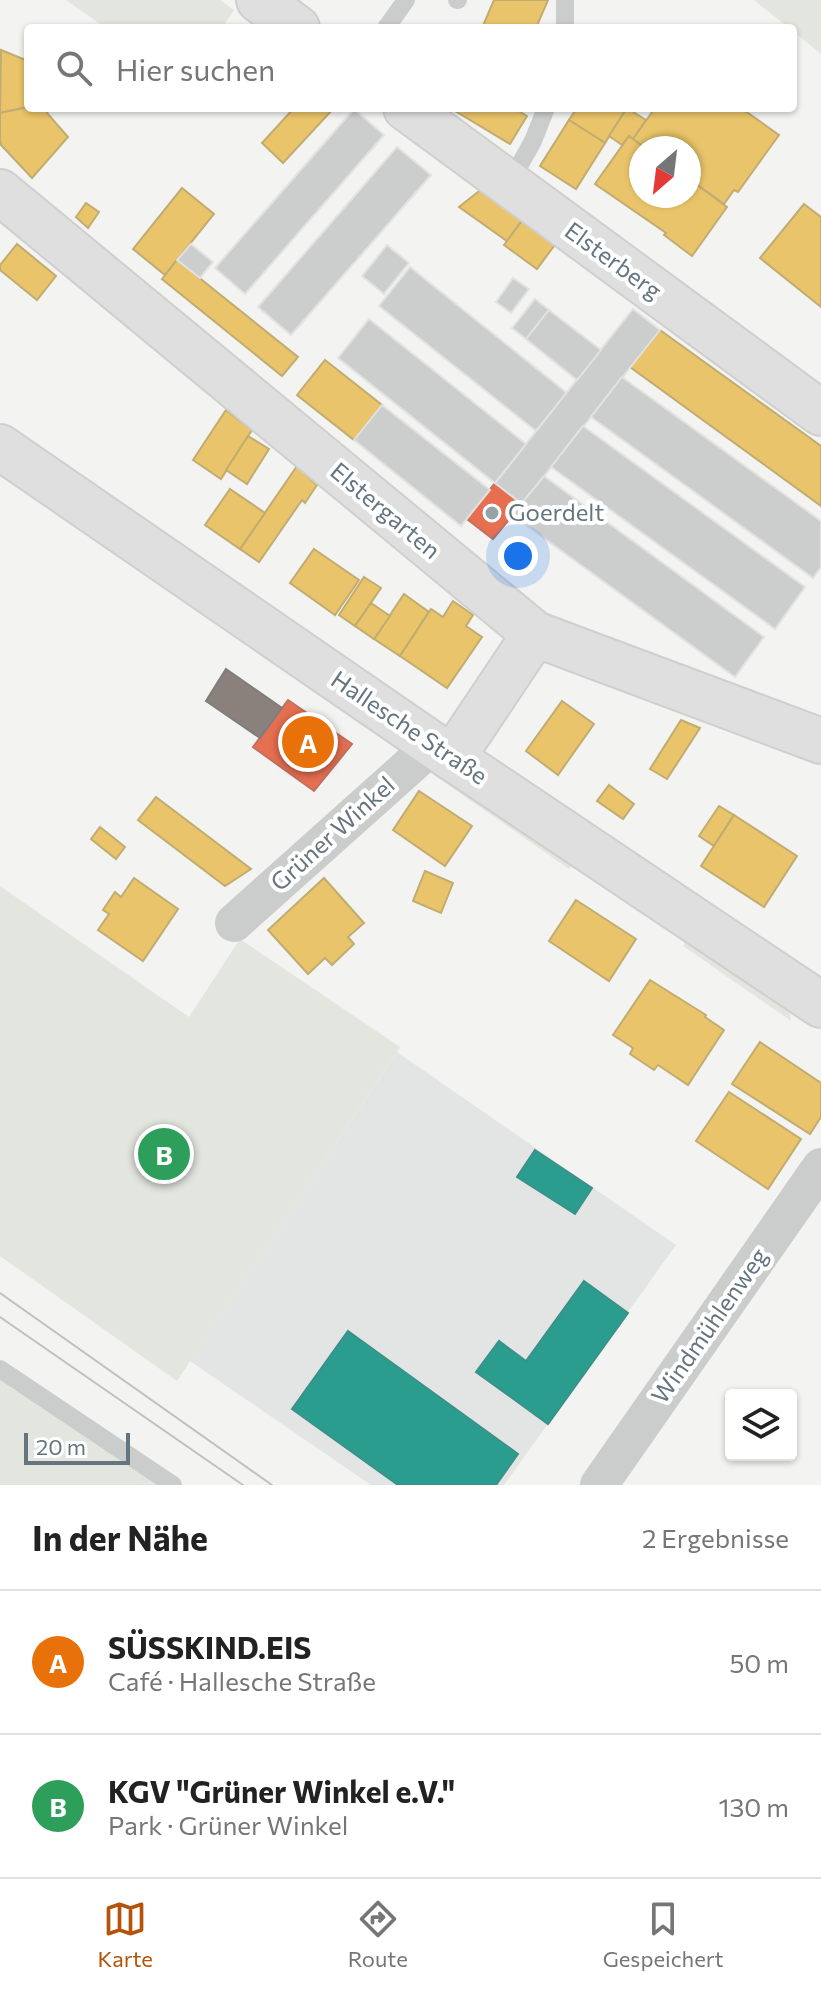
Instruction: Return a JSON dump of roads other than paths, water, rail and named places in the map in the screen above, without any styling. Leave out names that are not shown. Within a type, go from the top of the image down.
[{"type":"street","points":[[259,0],[292,24]]},
{"type":"street","name":"Elsterberg","points":[[411,112],[821,413]]},
{"type":"street","name":"Elstergarten","points":[[0,192],[535,634],[821,741]]},
{"type":"street","name":"Hallesche Straße","points":[[0,447],[443,752],[821,1005]]},
{"type":"street","name":"Grüner Winkel","points":[[234,923],[443,752],[535,634]]},
{"type":"street","name":"Windmühlenweg","points":[[599,1485],[821,1167]]},
{"type":"lane","points":[[389,24],[406,0]]},
{"type":"lane","points":[[565,0],[565,24]]},
{"type":"lane","points":[[509,184],[533,141],[544,112]]},
{"type":"lane","points":[[0,1369],[173,1485]]},
{"type":"tram line","points":[[0,1293],[272,1485]]},
{"type":"tram line","points":[[0,1317],[243,1485]]},
{"type":"place","name":"Goerdelt","points":[[492,513]]},
{"type":"place","name":"SÜSSKIND.EIS","points":[[308,742]]},
{"type":"place","name":"KGV \"Grüner Winkel e.V.\"","points":[[164,1154]]}]
